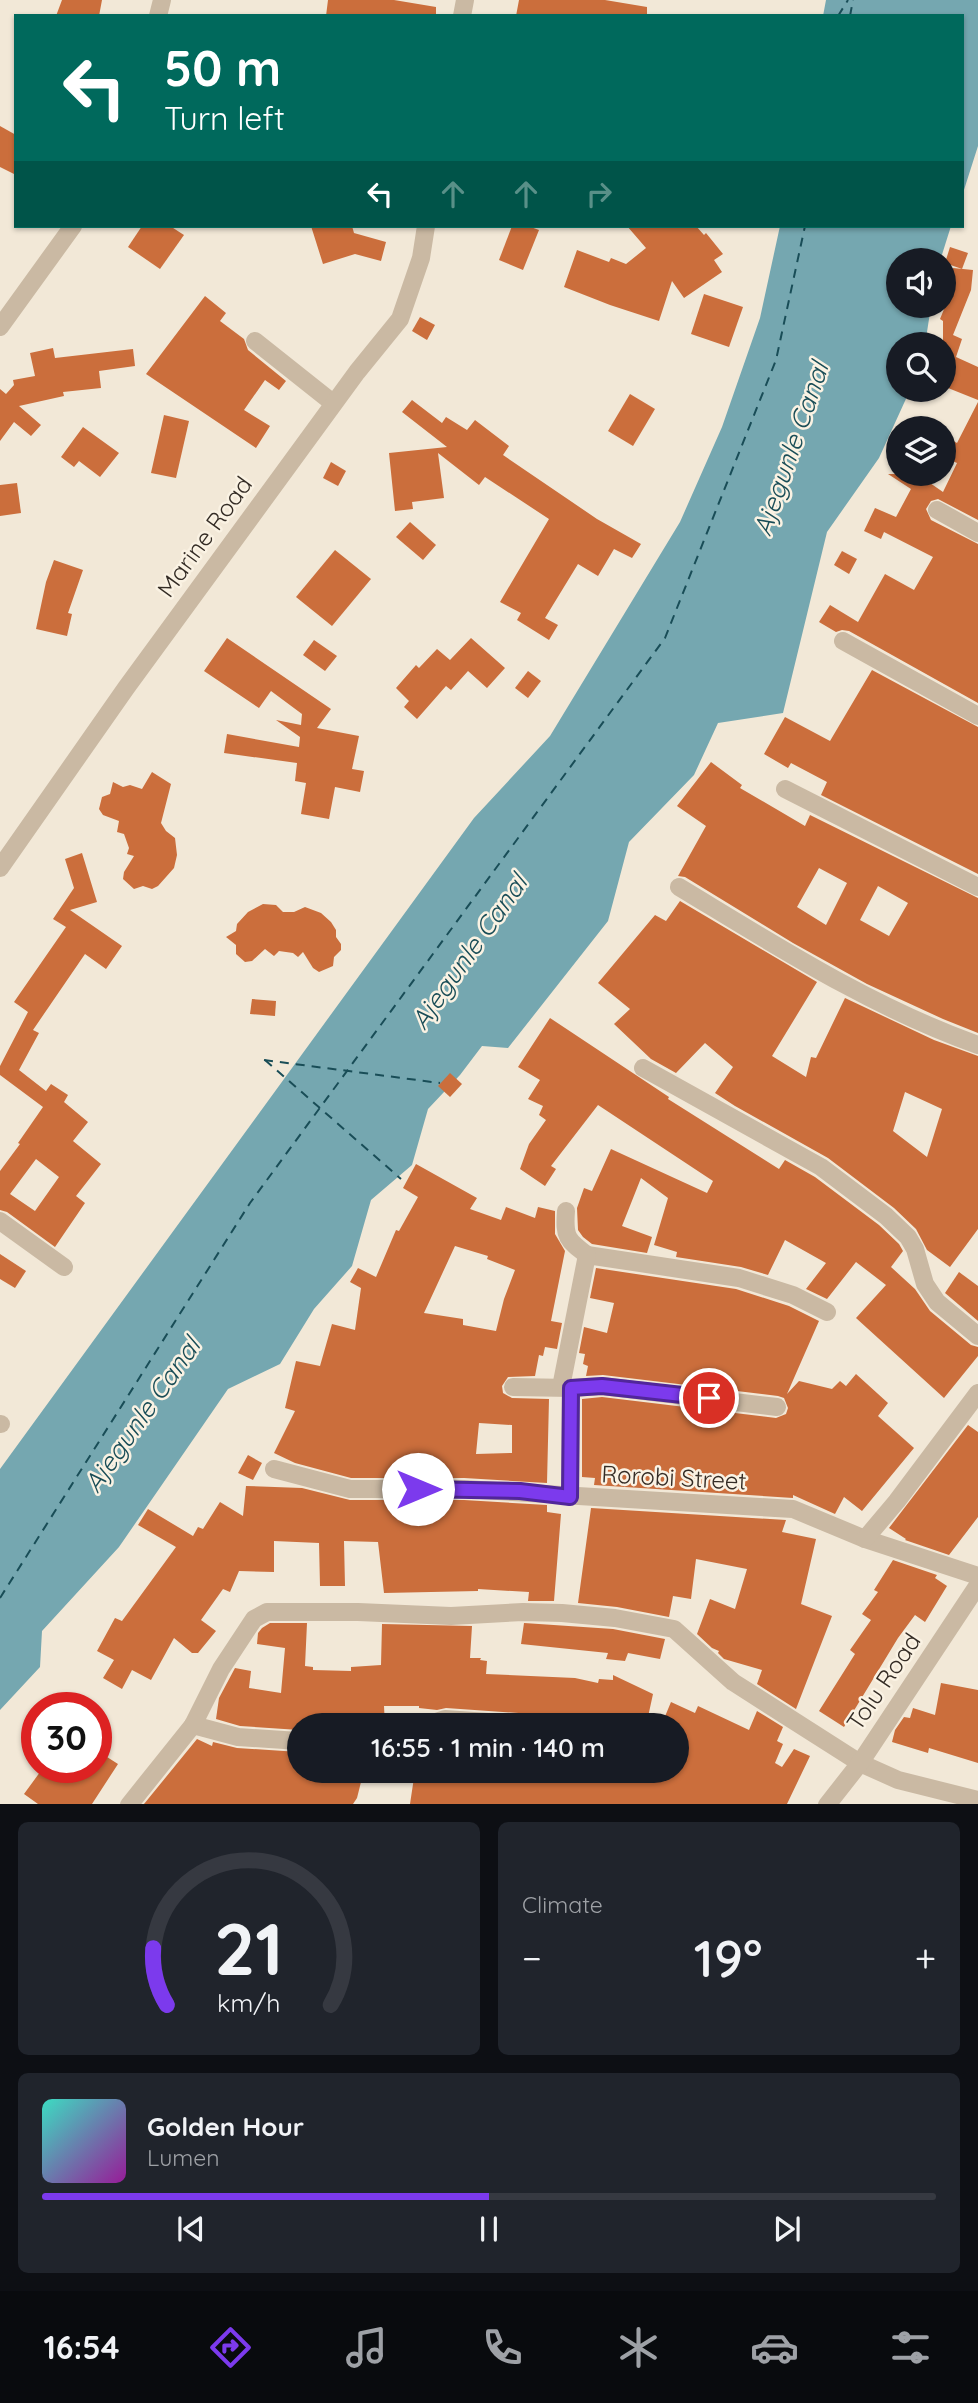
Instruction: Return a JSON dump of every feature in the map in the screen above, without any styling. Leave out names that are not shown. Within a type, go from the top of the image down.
[{"type":"street","points":[[0,327],[72,228]]},
{"type":"street","name":"Marine Road","points":[[0,868],[126,688],[334,403],[400,319],[421,258],[426,228]]},
{"type":"street","points":[[255,341],[334,403]]},
{"type":"street","points":[[937,510],[978,533]]},
{"type":"street","points":[[844,641],[978,716]]},
{"type":"street","points":[[786,789],[978,887]]},
{"type":"street","points":[[679,887],[845,986],[947,1034],[978,1045]]},
{"type":"street","points":[[643,1068],[821,1167],[886,1216],[908,1237],[915,1250],[925,1284],[937,1302],[978,1336]]},
{"type":"street","points":[[566,1211],[565,1230],[570,1242],[587,1255],[739,1278],[793,1295],[827,1312]]},
{"type":"street","points":[[0,1221],[64,1266]]},
{"type":"street","points":[[570,1497],[566,1387],[587,1255]]},
{"type":"street","points":[[513,1387],[602,1386],[778,1407]]},
{"type":"street","points":[[865,1539],[978,1393]]},
{"type":"street","name":"Rorobi Street","points":[[274,1469],[350,1489],[464,1489],[793,1509],[865,1539],[978,1576]]},
{"type":"street","name":"Tolu Road","points":[[827,1804],[860,1763],[978,1585]]},
{"type":"street","points":[[129,1804],[193,1724],[221,1669],[254,1619],[267,1612],[451,1616],[562,1613],[615,1618],[674,1629],[733,1682],[860,1763],[898,1780],[978,1800]]},
{"type":"street","points":[[193,1724],[238,1737],[287,1740]]},
{"type":"water","points":[[826,0],[978,0],[978,146],[964,190],[964,14],[823,14]]},
{"type":"water","name":"Ajegunle Canal","points":[[780,228],[950,228],[944,248],[886,248],[886,318],[929,318],[927,332],[886,332],[886,402],[905,402],[898,416],[886,416],[886,443],[879,458],[827,532],[783,713],[718,723],[694,775],[629,842],[608,921],[508,1048],[482,1046],[460,1075],[428,1109],[412,1165],[371,1200],[352,1266],[314,1309],[280,1364],[228,1389],[119,1547],[42,1631],[40,1667],[0,1710],[0,1469],[474,818],[550,736],[680,522],[722,427],[760,318]]},
{"type":"building","points":[[62,0],[102,0],[99,14],[57,14]]},
{"type":"building","points":[[328,0],[394,0],[436,7],[436,14],[326,14]]},
{"type":"building","points":[[519,0],[605,0],[647,7],[647,14],[516,14]]},
{"type":"building","points":[[0,126],[14,134],[14,174],[0,167]]},
{"type":"building","points":[[141,228],[173,228],[184,235],[160,269],[128,247]]},
{"type":"building","points":[[312,228],[353,228],[354,233],[386,242],[381,261],[355,254],[323,264]]},
{"type":"building","points":[[511,228],[539,230],[523,270],[499,260]]},
{"type":"building","points":[[629,228],[698,228],[704,235],[706,233],[723,254],[714,260],[722,272],[684,298],[672,281],[659,321],[564,287],[577,250],[609,262],[611,258],[626,264],[646,248]]},
{"type":"building","points":[[956,249],[968,253],[962,269],[956,267]]},
{"type":"building","points":[[956,268],[973,270],[971,290],[954,332],[943,332],[943,321],[940,319],[956,318]]},
{"type":"building","points":[[704,294],[743,307],[729,347],[691,334]]},
{"type":"building","points":[[205,296],[226,313],[220,321],[244,339],[248,350],[286,381],[279,390],[265,380],[244,410],[270,426],[256,448],[146,374]]},
{"type":"building","points":[[420,317],[435,325],[427,340],[412,331]]},
{"type":"building","points":[[956,336],[962,339],[956,357]]},
{"type":"building","points":[[53,348],[55,358],[133,349],[135,366],[99,371],[101,388],[63,392],[64,396],[19,406],[41,425],[31,436],[14,422],[0,441],[0,389],[6,394],[14,385],[13,380],[35,376],[30,353]]},
{"type":"building","points":[[956,357],[978,367],[978,400],[956,391]]},
{"type":"building","points":[[630,394],[655,409],[633,446],[608,431]]},
{"type":"building","points":[[412,400],[442,423],[446,417],[467,430],[475,420],[509,446],[503,455],[597,519],[641,544],[632,558],[614,549],[598,576],[578,564],[545,618],[558,625],[549,640],[517,620],[521,613],[500,602],[549,519],[485,477],[479,485],[438,453],[444,498],[412,502],[413,509],[395,511],[389,453],[447,447],[402,412]]},
{"type":"building","points":[[978,402],[978,520],[938,499],[931,501],[926,509],[931,520],[978,544],[978,703],[849,631],[836,632],[819,622],[830,605],[858,622],[885,574],[914,590],[933,557],[884,532],[881,539],[864,531],[875,508],[896,517],[911,489],[906,486],[934,486],[943,492],[946,486],[956,486],[957,443]]},
{"type":"building","points":[[164,415],[189,421],[176,478],[151,473]]},
{"type":"building","points":[[83,427],[119,453],[100,477],[79,461],[74,467],[61,457]]},
{"type":"building","points":[[331,462],[346,471],[338,486],[323,478]]},
{"type":"building","points":[[17,483],[21,513],[0,516],[0,485]]},
{"type":"building","points":[[410,522],[436,545],[423,560],[396,537]]},
{"type":"building","points":[[335,550],[371,579],[332,626],[296,597]]},
{"type":"building","points":[[842,551],[857,559],[849,574],[834,565]]},
{"type":"building","points":[[54,560],[83,570],[68,613],[72,614],[67,636],[36,629],[46,582]]},
{"type":"building","points":[[227,638],[331,709],[317,728],[359,736],[352,769],[364,771],[360,792],[335,787],[329,819],[301,814],[306,783],[295,781],[297,763],[224,753],[227,734],[299,747],[300,737],[276,720],[301,725],[302,714],[271,691],[259,708],[204,671]]},
{"type":"building","points":[[471,638],[505,668],[487,688],[468,671],[451,690],[446,686],[417,719],[404,707],[409,701],[396,688],[416,665],[419,668],[437,649],[450,660]]},
{"type":"building","points":[[314,640],[337,656],[325,671],[303,655]]},
{"type":"building","points":[[872,670],[978,727],[978,874],[821,795],[827,782],[791,763],[788,768],[764,754],[785,717],[830,741]]},
{"type":"building","points":[[528,671],[541,681],[528,698],[515,688]]},
{"type":"building","points":[[711,762],[742,785],[740,788],[805,826],[810,815],[978,898],[978,1033],[867,984],[793,943],[685,877],[678,876],[706,826],[677,806]],"holes":[[[819,868],[847,883],[826,925],[797,907]],[[878,886],[908,903],[889,936],[860,920]]]},
{"type":"building","points":[[152,772],[171,784],[161,823],[175,838],[177,855],[174,868],[158,886],[152,889],[143,886],[134,889],[123,879],[124,872],[134,856],[127,854],[129,848],[124,834],[117,832],[119,821],[103,815],[99,809],[102,797],[110,794],[113,782],[123,787],[130,785],[142,789]]},
{"type":"building","points":[[82,853],[97,902],[70,910],[122,946],[106,969],[85,954],[33,1030],[39,1033],[19,1070],[46,1091],[51,1084],[68,1095],[64,1102],[88,1122],[73,1141],[101,1164],[76,1196],[85,1203],[55,1247],[7,1212],[0,1210],[0,1171],[43,1107],[0,1075],[0,1066],[28,1012],[14,1002],[66,927],[53,919],[74,888],[65,859]],"holes":[[[36,1159],[59,1177],[35,1211],[10,1194]]]},
{"type":"building","points":[[680,901],[817,982],[772,1056],[806,1077],[811,1057],[816,1058],[845,998],[934,1040],[978,1056],[978,1229],[950,1267],[927,1250],[916,1229],[894,1208],[828,1158],[715,1093],[733,1067],[705,1043],[676,1073],[651,1059],[614,1024],[630,1009],[598,983],[655,915],[666,921]],"holes":[[[905,1092],[942,1109],[927,1157],[893,1131]]]},
{"type":"building","points":[[263,904],[276,905],[283,912],[294,912],[305,907],[321,913],[331,922],[341,944],[341,950],[334,957],[333,966],[319,972],[313,968],[303,952],[298,957],[293,953],[279,951],[274,956],[265,949],[252,961],[245,962],[236,954],[236,945],[226,937],[236,931],[237,924],[248,912]]},
{"type":"building","points":[[252,999],[276,1001],[275,1016],[250,1014]]},
{"type":"building","points":[[550,1018],[669,1097],[668,1099],[779,1169],[785,1160],[815,1177],[879,1225],[899,1244],[903,1251],[891,1267],[915,1289],[930,1311],[971,1345],[978,1347],[978,1356],[944,1398],[856,1318],[886,1285],[856,1262],[827,1299],[806,1289],[826,1263],[785,1240],[768,1275],[741,1267],[676,1257],[677,1252],[654,1245],[668,1198],[641,1178],[622,1226],[652,1237],[647,1253],[592,1244],[583,1237],[578,1230],[577,1208],[584,1188],[592,1191],[611,1149],[707,1193],[713,1181],[598,1105],[551,1166],[556,1169],[545,1186],[520,1169],[529,1144],[546,1120],[539,1115],[543,1106],[528,1099],[540,1080],[518,1067]]},
{"type":"building","points":[[450,1073],[462,1084],[450,1097],[438,1086]]},
{"type":"building","points":[[416,1164],[477,1198],[470,1209],[501,1220],[506,1207],[535,1218],[538,1207],[555,1211],[555,1234],[565,1251],[551,1321],[562,1323],[557,1349],[545,1347],[543,1356],[539,1355],[535,1376],[508,1377],[502,1386],[503,1393],[512,1398],[549,1399],[547,1483],[464,1478],[351,1478],[295,1463],[274,1453],[295,1411],[285,1408],[296,1361],[320,1366],[332,1324],[355,1330],[361,1288],[350,1282],[358,1268],[376,1277],[396,1230],[399,1231],[418,1197],[403,1188]],"holes":[[[455,1246],[488,1256],[487,1259],[515,1270],[496,1331],[463,1325],[463,1319],[424,1313]],[[479,1423],[512,1425],[512,1453],[476,1454]]]},
{"type":"building","points":[[0,1254],[26,1271],[15,1288],[0,1279]]},
{"type":"building","points":[[596,1268],[736,1289],[789,1306],[819,1321],[787,1394],[799,1381],[832,1389],[840,1381],[846,1386],[856,1374],[888,1403],[878,1416],[914,1448],[862,1511],[844,1497],[835,1514],[793,1495],[793,1498],[594,1485],[595,1478],[582,1477],[582,1399],[602,1397],[776,1418],[786,1414],[788,1408],[784,1398],[778,1396],[603,1375],[586,1376],[588,1366],[583,1364],[585,1354],[579,1353],[584,1327],[607,1333],[614,1303],[590,1298]]},
{"type":"building","points":[[959,1272],[978,1286],[978,1321],[945,1293]]},
{"type":"building","points":[[968,1425],[978,1432],[978,1517],[949,1555],[905,1540],[889,1528]]},
{"type":"building","points":[[248,1455],[262,1463],[253,1480],[238,1473]]},
{"type":"building","points":[[246,1486],[302,1488],[350,1500],[464,1500],[547,1505],[547,1512],[561,1514],[554,1601],[528,1601],[529,1592],[478,1589],[384,1593],[378,1542],[344,1541],[345,1586],[320,1586],[319,1543],[274,1541],[274,1572],[239,1571],[230,1592],[223,1589],[201,1620],[216,1631],[198,1653],[192,1653],[174,1638],[151,1680],[132,1670],[122,1689],[103,1678],[114,1660],[97,1651],[115,1618],[122,1621],[176,1547],[138,1525],[148,1509],[193,1536],[198,1527],[203,1529],[220,1502],[243,1516]]},
{"type":"building","points":[[591,1508],[786,1520],[782,1532],[816,1539],[801,1604],[832,1616],[796,1709],[757,1684],[762,1670],[724,1659],[719,1651],[697,1634],[710,1599],[735,1609],[747,1569],[696,1559],[691,1599],[673,1596],[669,1617],[578,1603]]},
{"type":"building","points":[[893,1560],[937,1575],[935,1578],[947,1586],[925,1622],[915,1615],[898,1638],[844,1727],[819,1711],[855,1654],[850,1650],[871,1620],[862,1614],[878,1592],[874,1590]]},
{"type":"building","points":[[270,1623],[307,1623],[305,1666],[313,1667],[313,1670],[351,1671],[351,1667],[381,1665],[382,1624],[472,1626],[470,1658],[487,1661],[486,1674],[575,1678],[598,1683],[599,1679],[613,1680],[613,1675],[653,1694],[649,1713],[518,1713],[384,1706],[384,1713],[287,1713],[287,1729],[240,1726],[216,1719],[219,1698],[235,1668],[251,1671],[249,1688],[281,1693],[285,1648],[257,1644],[258,1633]]},
{"type":"building","points":[[524,1623],[613,1629],[665,1639],[660,1659],[628,1653],[625,1661],[606,1659],[608,1653],[521,1644]]},
{"type":"building","points":[[941,1683],[978,1690],[978,1763],[929,1748],[928,1753],[892,1742],[895,1730],[904,1717],[910,1718],[913,1708],[935,1715]]},
{"type":"building","points":[[671,1702],[695,1713],[698,1706],[749,1730],[757,1711],[783,1727],[777,1741],[783,1744],[775,1763],[782,1767],[794,1749],[810,1756],[787,1804],[410,1804],[413,1783],[689,1783],[689,1713],[666,1713]]},
{"type":"building","points":[[197,1739],[212,1746],[213,1742],[237,1748],[287,1751],[287,1783],[361,1783],[353,1804],[144,1804]]},
{"type":"building","points":[[112,1760],[118,1764],[112,1773]]},
{"type":"building","points":[[32,1783],[106,1783],[92,1804],[38,1804],[24,1794]]},
{"type":"ferry route","points":[[839,14],[848,0]]},
{"type":"ferry route","points":[[850,14],[853,0]]},
{"type":"ferry route","points":[[0,1598],[250,1203],[665,638],[776,360],[805,228]]},
{"type":"ferry route","points":[[264,1060],[440,1083]]},
{"type":"ferry route","points":[[265,1060],[401,1179]]},
{"type":"route","points":[[418,1489],[520,1491],[570,1497],[571,1388],[602,1386],[709,1398]]}]
